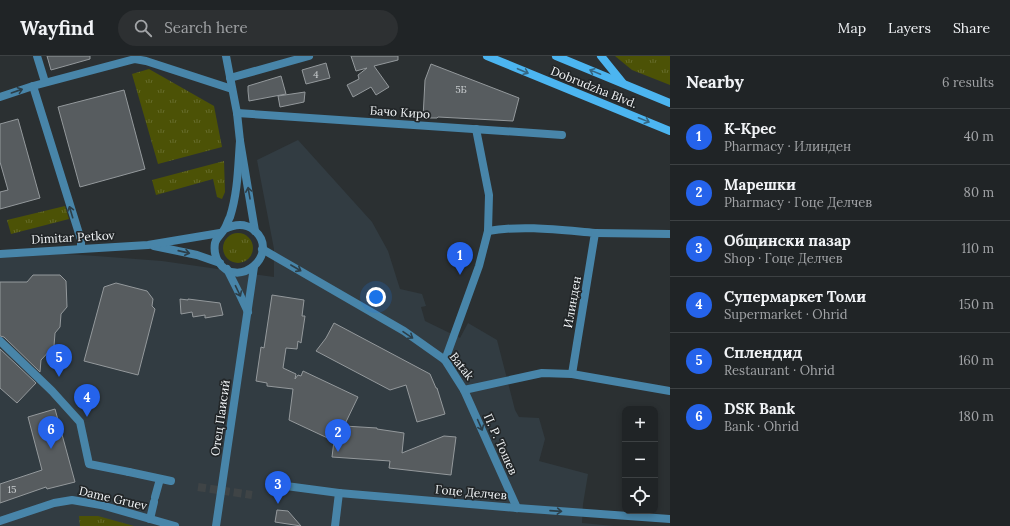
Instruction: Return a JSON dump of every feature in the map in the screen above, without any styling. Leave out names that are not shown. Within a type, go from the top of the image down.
[{"type":"main road","name":"Dobrudzha Blvd.","points":[[487,56],[670,131]]},
{"type":"main road","name":"Dobrudzha Blvd.","points":[[556,56],[670,103]]},
{"type":"main road","points":[[601,56],[623,83]]},
{"type":"street","points":[[37,56],[45,82]]},
{"type":"street","points":[[226,56],[237,112],[240,141],[255,231]]},
{"type":"street","points":[[230,78],[309,56]]},
{"type":"street","points":[[0,97],[45,82],[134,60],[146,61],[232,89]]},
{"type":"street","points":[[33,86],[81,240],[82,249]]},
{"type":"street","name":"Бачо Киро","points":[[237,112],[562,135]]},
{"type":"street","points":[[445,360],[479,266],[488,231],[489,195],[476,129]]},
{"type":"street","points":[[240,141],[237,180],[233,204],[223,231],[215,242],[214,248],[217,258],[227,269],[248,313]]},
{"type":"street","points":[[148,245],[223,231],[231,226],[244,225],[250,227],[259,236],[262,249]]},
{"type":"street","points":[[488,231],[505,228],[532,228],[595,233],[670,234]]},
{"type":"street","name":"Илинден","points":[[572,374],[595,233]]},
{"type":"street","points":[[148,245],[197,255],[220,263]]},
{"type":"street","name":"Dimitar Petkov","points":[[0,254],[148,245]]},
{"type":"street","name":"Отец Паисий","points":[[216,526],[254,267],[262,255],[262,249]]},
{"type":"street","name":"Batak","points":[[262,249],[404,332],[445,360],[464,390],[542,373],[572,374],[670,391]]},
{"type":"street","points":[[227,269],[241,272],[250,270],[254,267]]},
{"type":"street","points":[[0,341],[52,391],[80,422],[89,464],[171,481]]},
{"type":"street","name":"П. Р. Тошев","points":[[464,390],[517,508]]},
{"type":"street","points":[[150,519],[160,479]]},
{"type":"street","name":"Гоце Делчев","points":[[271,484],[339,493],[670,519]]},
{"type":"street","points":[[335,526],[339,493]]},
{"type":"street","name":"Dame Gruev","points":[[0,521],[54,503],[72,500],[101,505],[175,526]]},
{"type":"shaded area","points":[[298,140],[372,222],[388,251],[400,289],[422,294],[426,306],[421,307],[425,321],[460,338],[468,323],[497,340],[515,410],[519,417],[539,418],[545,439],[539,461],[588,474],[583,504],[582,523],[614,526],[0,526],[0,258],[63,254],[96,256],[162,261],[274,277],[274,249],[257,160]]},
{"type":"green space","points":[[615,56],[670,56],[670,85],[632,70]]},
{"type":"green space","points":[[149,69],[214,106],[222,147],[158,164],[132,74]]},
{"type":"green space","points":[[224,161],[225,192],[222,199],[217,197],[213,179],[156,195],[152,180]]},
{"type":"green space","points":[[65,206],[69,219],[11,234],[7,220]]},
{"type":"green space","points":[[238,233],[249,237],[253,248],[249,259],[238,263],[227,259],[223,248],[227,237]]},
{"type":"green space","points":[[79,516],[98,516],[134,526],[80,526]]},
{"type":"building","points":[[47,56],[90,56],[90,59],[51,70]]},
{"type":"building","points":[[351,56],[398,56],[398,60],[374,66],[389,87],[376,95],[371,87],[353,97],[347,85],[359,79],[358,75],[367,68],[356,71]]},
{"type":"building","points":[[326,63],[330,78],[306,84],[302,70]]},
{"type":"building","points":[[431,64],[519,98],[513,121],[438,117],[423,118],[425,80]]},
{"type":"building","points":[[281,76],[286,94],[249,101],[248,86]]},
{"type":"building","points":[[124,90],[145,169],[80,187],[58,107]]},
{"type":"building","points":[[305,92],[304,102],[280,107],[278,96]]},
{"type":"building","points":[[18,119],[40,198],[0,209],[0,192],[8,190],[0,162],[0,124]]},
{"type":"building","points":[[33,275],[60,275],[66,281],[67,307],[61,314],[60,327],[55,333],[54,346],[41,360],[40,372],[4,337],[0,336],[0,282],[27,282]]},
{"type":"building","points":[[116,283],[147,291],[153,299],[152,306],[155,309],[138,375],[84,361],[104,287]]},
{"type":"building","points":[[272,295],[304,300],[302,316],[305,316],[301,343],[298,341],[297,349],[286,348],[283,368],[296,374],[295,379],[298,375],[301,376],[303,371],[358,397],[344,426],[377,428],[404,433],[402,453],[444,436],[456,437],[451,475],[389,468],[390,461],[332,457],[334,441],[289,420],[293,389],[267,386],[267,383],[256,381],[261,347],[264,348]]},
{"type":"building","points":[[180,299],[220,303],[223,315],[205,318],[205,315],[193,317],[192,312],[181,314]]},
{"type":"building","points":[[334,323],[430,374],[437,388],[445,414],[417,422],[406,385],[390,390],[316,351],[326,338]]},
{"type":"building","points":[[0,349],[36,383],[17,403],[0,388]]},
{"type":"building","points":[[55,409],[75,482],[47,489],[46,487],[0,503],[0,484],[42,470],[28,417]]},
{"type":"building","points":[[277,510],[288,511],[301,526],[275,522]]},
{"type":"tunnel","points":[[198,487],[252,495]]},
{"type":"place","name":"К-Крес","points":[[460,275]]},
{"type":"place","name":"Сплендид","points":[[59,377]]},
{"type":"place","name":"Супермаркет Томи","points":[[87,417]]},
{"type":"place","name":"DSK Bank","points":[[51,449]]},
{"type":"place","name":"Марешки","points":[[338,452]]},
{"type":"place","name":"Общински пазар","points":[[278,504]]}]
